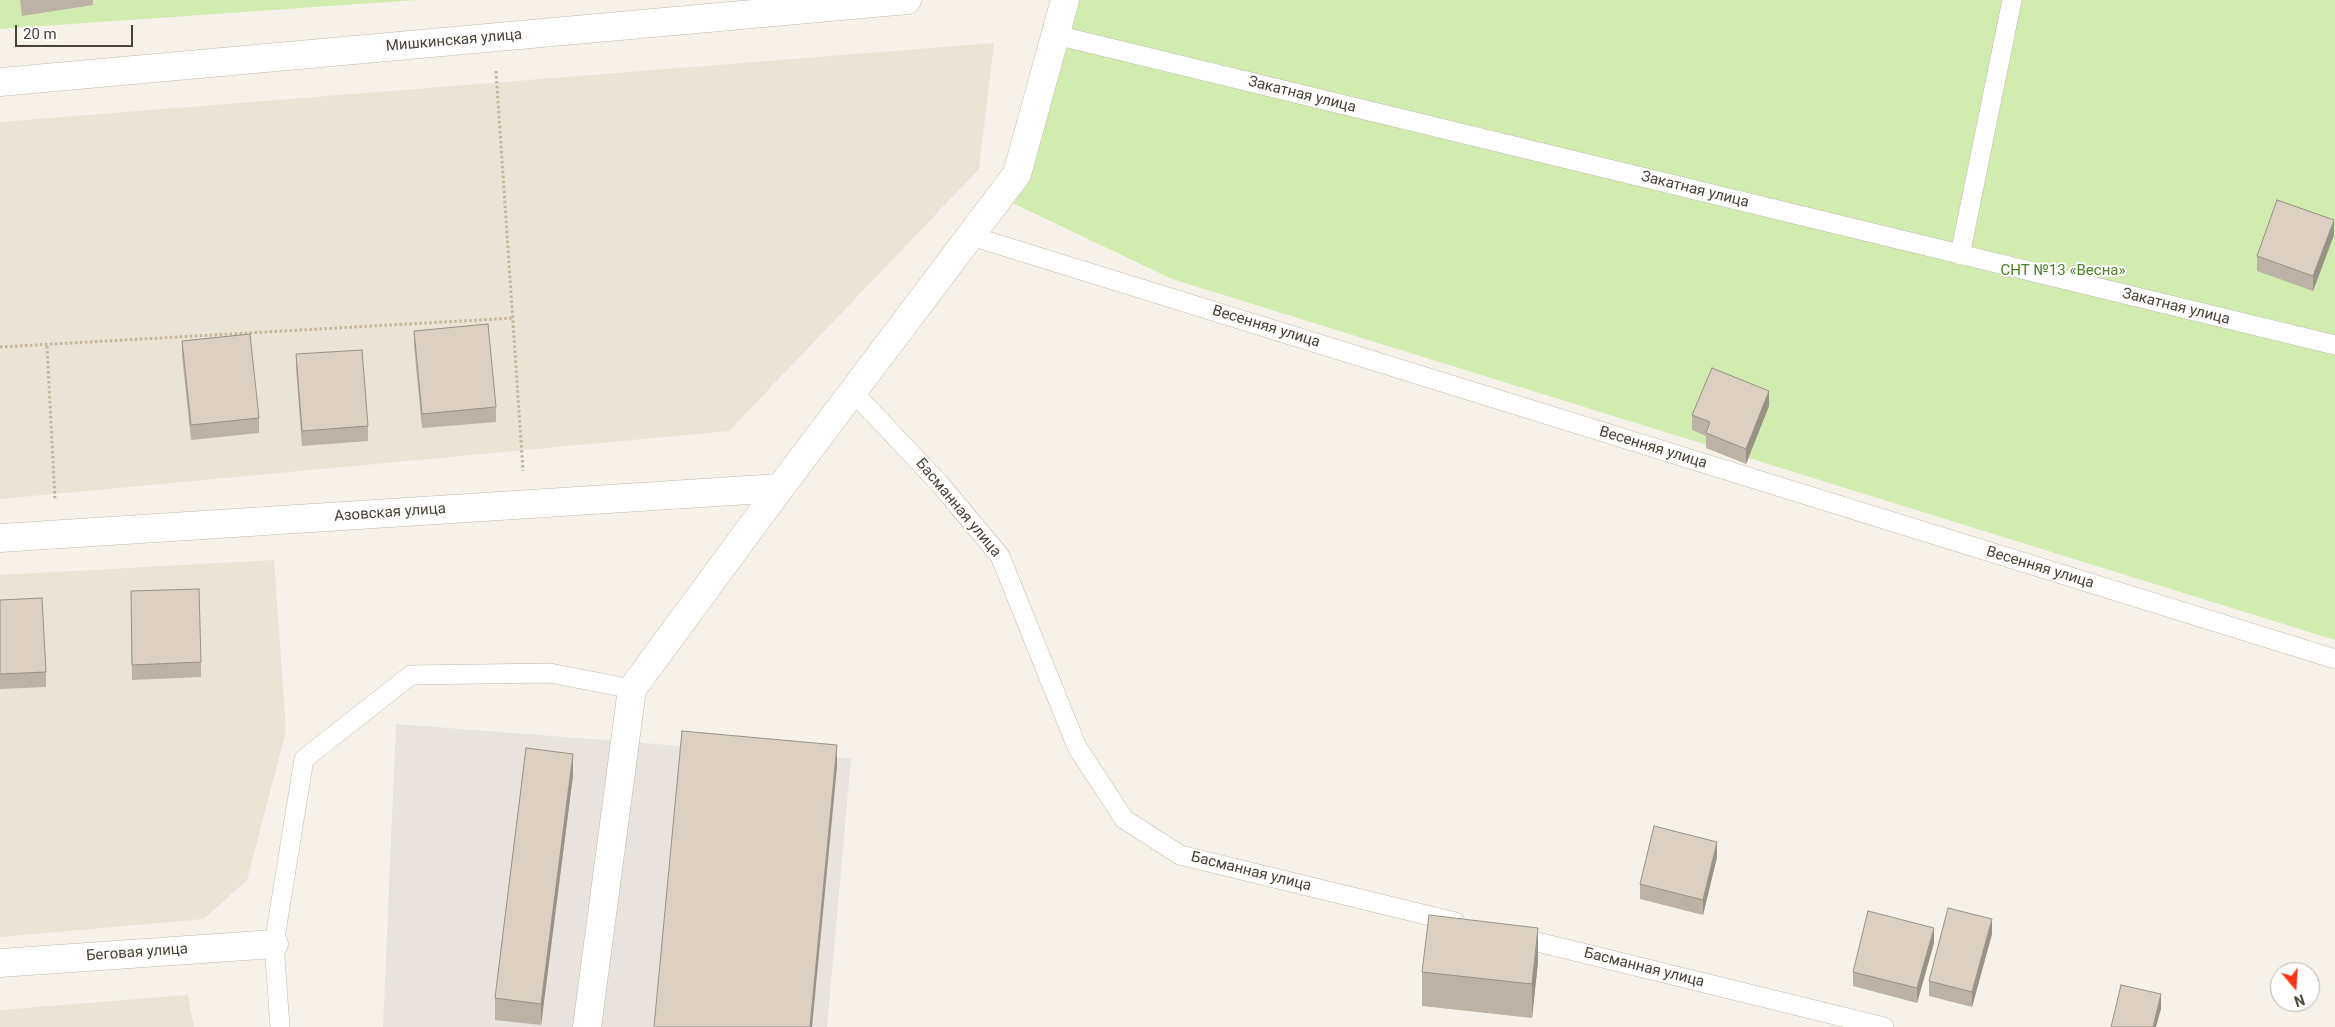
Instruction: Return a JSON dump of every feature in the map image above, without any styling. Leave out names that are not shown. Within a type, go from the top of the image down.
[{"type":"street","name":"Мишкинская улица","points":[[0,82],[907,0]]},
{"type":"street","points":[[587,1027],[632,689],[780,488],[1018,174],[1065,0]]},
{"type":"street","name":"Азовская улица","points":[[0,538],[780,488]]},
{"type":"street","name":"Беговая улица","points":[[0,963],[274,944]]},
{"type":"lane","points":[[1960,255],[2012,0]]},
{"type":"lane","name":"Закатная улица","points":[[1056,35],[2335,346]]},
{"type":"lane","name":"Весенняя улица","points":[[971,236],[2335,659]]},
{"type":"lane","name":"Басманная улица","points":[[853,392],[939,482],[1000,556],[1077,747],[1124,819],[1180,855],[1469,926]]},
{"type":"lane","points":[[280,1027],[274,944],[304,759],[411,675],[550,673],[632,689]]},
{"type":"lane","name":"Басманная улица","points":[[1498,933],[1884,1027]]},
{"type":"path","points":[[494,38],[525,504]]},
{"type":"path","points":[[0,346],[47,346],[514,318]]},
{"type":"path","points":[[47,346],[57,534]]},
{"type":"shaded area","points":[[994,43],[979,169],[729,431],[0,499],[0,122]]},
{"type":"shaded area","points":[[274,560],[286,731],[247,880],[204,919],[0,937],[0,575]]},
{"type":"shaded area","points":[[396,724],[851,759],[827,1027],[383,1027]]},
{"type":"shaded area","points":[[188,995],[194,1027],[0,1027],[0,1010]]},
{"type":"green space","points":[[0,0],[416,0],[0,29]]},
{"type":"green space","name":"СНТ №13 «Весна»","points":[[1068,0],[2335,0],[2335,640],[1172,279],[1004,199]]},
{"type":"building","points":[[2277,200],[2334,220],[2313,276],[2257,256]]},
{"type":"building","points":[[488,324],[496,407],[422,414],[414,331]]},
{"type":"building","points":[[250,334],[259,418],[191,425],[182,341]]},
{"type":"building","points":[[362,350],[368,426],[302,431],[296,354]]},
{"type":"building","points":[[1712,368],[1769,391],[1746,449],[1706,433],[1710,422],[1692,415]]},
{"type":"building","points":[[199,589],[201,662],[132,665],[131,591]]},
{"type":"building","points":[[42,598],[46,672],[0,674],[0,600]]},
{"type":"building","points":[[682,731],[837,745],[810,1027],[654,1027]]},
{"type":"building","points":[[526,748],[573,754],[541,1004],[495,998]]},
{"type":"building","points":[[1654,826],[1717,842],[1703,900],[1640,884]]},
{"type":"building","points":[[1948,908],[1992,919],[1972,992],[1929,981]]},
{"type":"building","points":[[1868,911],[1934,928],[1917,988],[1853,972]]},
{"type":"building","points":[[1429,915],[1538,928],[1532,984],[1422,972]]},
{"type":"building","points":[[2121,985],[2161,994],[2153,1027],[2111,1027]]}]
